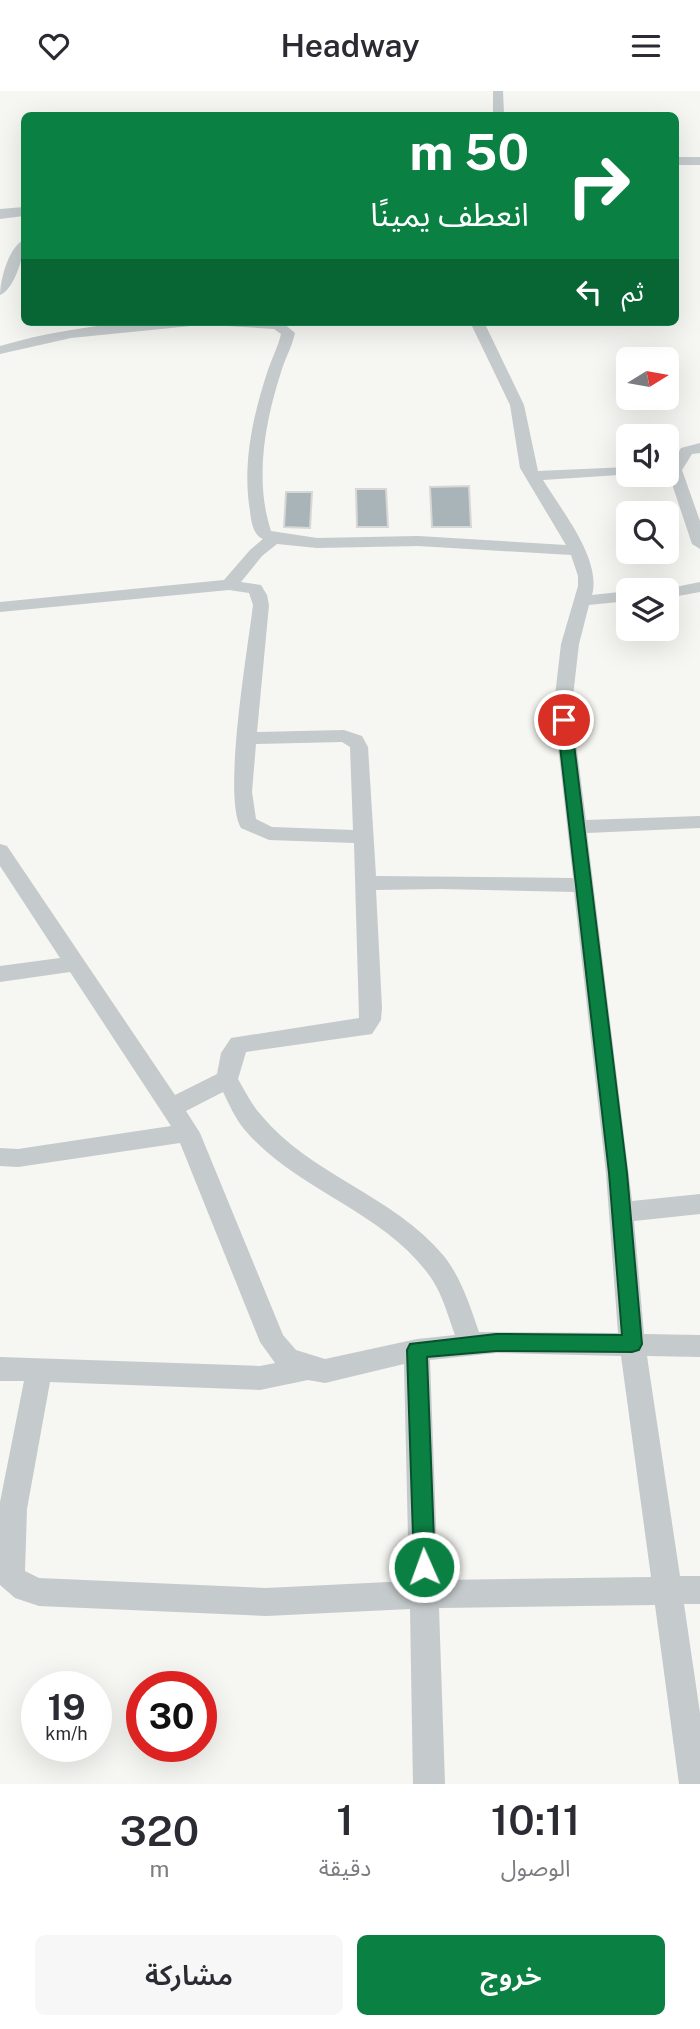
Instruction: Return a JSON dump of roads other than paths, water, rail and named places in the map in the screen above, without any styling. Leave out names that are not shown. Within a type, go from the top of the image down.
[{"type":"street","points":[[498,91],[499,112]]},
{"type":"street","points":[[679,161],[700,160]]},
{"type":"street","points":[[0,214],[21,212]]},
{"type":"street","points":[[0,291],[21,250]]},
{"type":"street","points":[[0,257],[17,257]]},
{"type":"street","points":[[0,350],[53,336],[128,326]]},
{"type":"street","points":[[279,326],[288,333],[269,393],[256,453],[257,504],[264,534],[273,539],[416,541],[578,551]]},
{"type":"street","points":[[479,326],[517,405],[523,456],[578,551],[586,586],[570,644],[564,696],[621,1212],[632,1344],[695,1784]]},
{"type":"street","points":[[679,459],[686,451],[700,448]]},
{"type":"street","points":[[533,476],[616,473]]},
{"type":"street","points":[[678,487],[700,544]]},
{"type":"street","points":[[229,585],[256,553],[273,539]]},
{"type":"street","points":[[0,607],[229,585],[255,589],[260,595],[261,604],[243,799],[248,823],[269,833],[363,838]]},
{"type":"street","points":[[679,591],[700,587]]},
{"type":"street","points":[[581,601],[616,597]]},
{"type":"street","points":[[247,738],[344,736],[355,740],[359,747],[370,1020],[364,1028],[239,1044],[232,1053],[227,1079],[256,1126],[294,1160],[370,1206],[411,1237],[434,1262],[444,1277],[471,1345]]},
{"type":"street","points":[[577,827],[700,822]]},
{"type":"street","points":[[0,851],[188,1133],[273,1342],[287,1357],[308,1368],[325,1371],[417,1350],[496,1342],[700,1346]]},
{"type":"street","points":[[366,883],[584,885]]},
{"type":"street","points":[[0,974],[75,964]]},
{"type":"street","points":[[172,1107],[227,1079]]},
{"type":"street","points":[[0,1157],[43,1154],[188,1133]]},
{"type":"street","points":[[621,1212],[700,1204]]},
{"type":"street","points":[[417,1350],[429,1784]]},
{"type":"street","points":[[0,1369],[260,1378],[308,1368]]},
{"type":"street","points":[[39,1371],[18,1475],[7,1557],[12,1579],[39,1592],[266,1602],[425,1594],[700,1590]]}]
